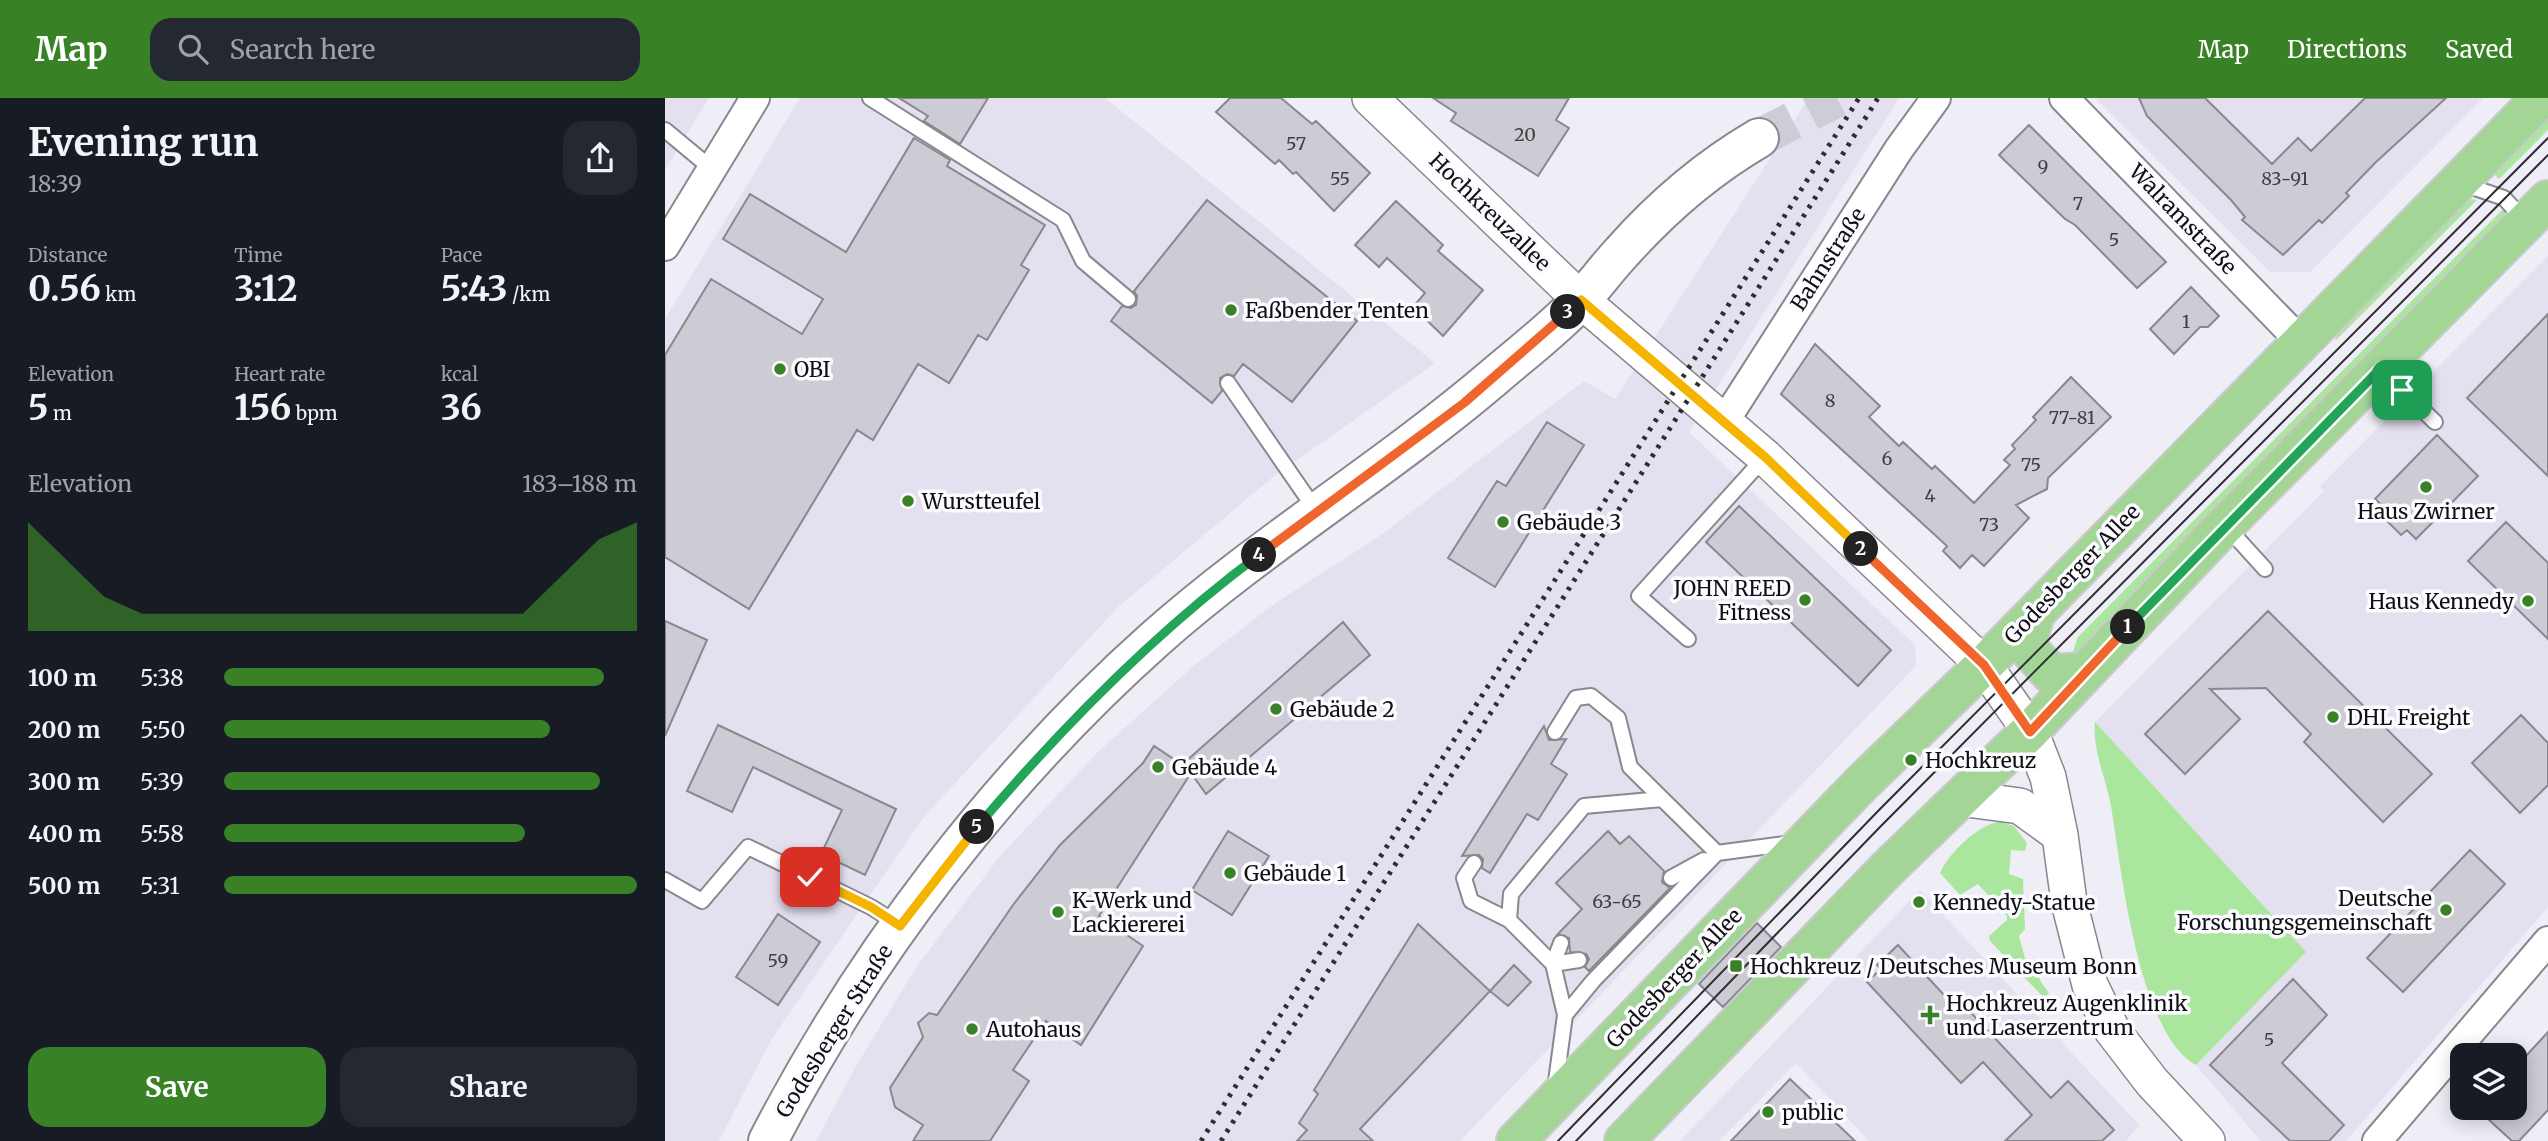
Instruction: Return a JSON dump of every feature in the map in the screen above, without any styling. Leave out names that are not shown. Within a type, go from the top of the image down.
[{"type":"main road","name":"Godesberger Allee","points":[[1516,1141],[1807,840],[1984,665],[2541,98]]},
{"type":"main road","name":"Godesberger Straße","points":[[768,1141],[800,1079],[900,926],[953,855],[1070,722],[1154,640],[1235,573],[1464,403],[1581,300],[1624,249],[1677,195],[1721,160],[1759,138]]},
{"type":"main road","points":[[1624,1141],[1959,798],[2030,732],[2225,525],[2537,211]]},
{"type":"main road","points":[[2035,613],[2027,646],[2051,674],[2086,672]]},
{"type":"street","points":[[665,246],[755,98]]},
{"type":"street","name":"Hochkreuzallee","points":[[1370,98],[1581,300],[1765,457],[1984,665],[2030,732],[2048,777],[2060,835],[2069,902],[2090,985],[2112,1030],[2193,1136]]},
{"type":"street","name":"Bahnstraße","points":[[1724,422],[1899,149],[1936,98]]},
{"type":"street","name":"Walramstraße","points":[[2064,98],[2300,341]]},
{"type":"street","points":[[1959,798],[2020,806],[2060,835]]},
{"type":"street","points":[[2377,1141],[2548,941]]},
{"type":"lane","points":[[870,98],[1063,220],[1083,261],[1128,299]]},
{"type":"lane","points":[[665,130],[712,169]]},
{"type":"lane","points":[[2458,183],[2493,192],[2537,211]]},
{"type":"lane","points":[[2381,368],[2435,422]]},
{"type":"lane","points":[[1228,383],[1317,512]]},
{"type":"lane","points":[[1688,639],[1639,596],[1765,457]]},
{"type":"lane","points":[[2225,525],[2265,569]]},
{"type":"lane","points":[[1555,732],[1576,698],[1591,696],[1601,701],[1618,718],[1630,767],[1717,853]]},
{"type":"lane","points":[[1509,920],[1511,894],[1584,806],[1662,799]]},
{"type":"lane","points":[[1565,1015],[1674,886],[1717,853],[1807,840]]},
{"type":"lane","points":[[665,880],[702,901],[748,847],[871,907],[900,926]]},
{"type":"lane","points":[[1474,863],[1464,878],[1471,901],[1509,920],[1553,964],[1565,1015],[1553,1103]]},
{"type":"lane","points":[[1553,964],[1569,951],[1553,964]]},
{"type":"shaded area","points":[[665,98],[709,98],[665,170]]},
{"type":"shaded area","points":[[800,98],[1105,98],[1435,363],[1273,477],[1118,607],[923,818],[771,1040],[719,1141],[665,1141],[665,319]]},
{"type":"shaded area","points":[[1809,98],[1899,98],[1689,432],[1915,645],[1916,665],[1909,673],[1460,1141],[816,1141],[855,1068],[915,969],[1000,856],[1098,752],[1197,663],[1277,602],[1378,537],[1584,381],[1615,399]]},
{"type":"shaded area","points":[[2095,98],[2483,98],[2310,272],[2270,272]]},
{"type":"shaded area","points":[[2548,256],[2548,907],[2346,1141],[2261,1141],[2196,1065],[2306,952],[2095,722],[2324,491],[2320,486]]},
{"type":"shaded area","points":[[1920,890],[2139,1125],[2126,1141],[1869,1141],[1796,1063],[1719,1141],[1680,1141]]},
{"type":"green space","points":[[2548,112],[2548,130],[2499,179],[2490,170]]},
{"type":"green space","points":[[2462,198],[2477,200],[2335,341],[2338,328]]},
{"type":"green space","points":[[2504,208],[2512,217],[2084,648],[2072,654],[2078,637]]},
{"type":"green space","points":[[2095,722],[2306,952],[2196,1065],[2176,1047],[2160,1020],[2146,985],[2127,906],[2111,806],[2096,743]]},
{"type":"green space","points":[[2001,822],[2014,826],[2027,843],[2025,851],[2011,850],[2009,874],[2023,879],[2025,929],[2019,936],[2025,958],[2033,961],[2041,982],[2049,993],[2044,998],[1990,941],[1989,936],[2007,920],[2007,916],[1978,884],[1960,895],[1940,873],[1966,840],[1984,827]]},
{"type":"building","points":[[899,98],[988,98],[960,144],[924,121],[928,116]]},
{"type":"building","points":[[1230,98],[1281,98],[1312,124],[1316,121],[1370,173],[1334,211],[1296,172],[1293,174],[1279,160],[1275,164],[1216,112]]},
{"type":"building","points":[[1433,98],[1569,98],[1556,120],[1569,128],[1538,176],[1451,121],[1456,113]]},
{"type":"building","points":[[2139,98],[2205,98],[2272,164],[2298,138],[2311,151],[2365,98],[2446,98],[2376,162],[2346,193],[2349,196],[2322,223],[2319,220],[2283,255],[2242,220],[2245,217],[2231,200],[2147,116]]},
{"type":"building","points":[[2029,125],[2166,262],[2137,288],[2075,225],[2065,219],[1999,155]]},
{"type":"building","name":"OBI","points":[[914,138],[950,160],[947,166],[1045,225],[1021,265],[1029,270],[987,340],[978,335],[949,383],[918,364],[873,440],[857,430],[749,609],[665,557],[665,355],[711,279],[802,334],[823,299],[723,239],[750,194],[846,252]]},
{"type":"building","name":"Faßbender Tenten","points":[[1207,200],[1357,321],[1292,402],[1243,364],[1234,376],[1227,374],[1220,378],[1222,391],[1212,403],[1111,321],[1122,306],[1131,308],[1136,305],[1137,296],[1134,291]]},
{"type":"building","points":[[1396,201],[1443,245],[1438,251],[1483,290],[1443,336],[1413,307],[1425,293],[1387,258],[1379,267],[1355,245]]},
{"type":"building","points":[[2191,287],[2219,316],[2208,327],[2200,327],[2174,354],[2150,329]]},
{"type":"building","points":[[2548,314],[2548,476],[2467,398]]},
{"type":"building","points":[[1815,344],[1880,406],[1869,417],[1899,446],[1903,442],[1932,469],[1935,466],[1974,503],[2010,465],[2004,460],[2015,449],[2012,445],[2036,420],[2033,417],[2071,377],[2111,417],[2048,478],[2047,489],[2016,505],[2029,518],[1984,566],[1972,555],[1960,568],[1943,551],[1947,546],[1781,394]]},
{"type":"building","name":"Gebäude 3","points":[[1547,422],[1584,445],[1495,587],[1448,558],[1497,481],[1506,486]]},
{"type":"building","name":"Haus Zwirner","points":[[2437,435],[2478,476],[2416,539],[2407,530],[2401,535],[2380,514],[2385,508],[2375,499]]},
{"type":"building","points":[[1739,506],[1891,650],[1858,686],[1706,542]]},
{"type":"building","name":"Haus Kennedy","points":[[2506,522],[2548,563],[2548,639],[2468,561]]},
{"type":"building","name":"DHL Freight","points":[[2268,611],[2432,774],[2383,822],[2304,742],[2311,734],[2266,688],[2210,689],[2240,719],[2185,774],[2145,734]]},
{"type":"building","points":[[665,621],[707,640],[665,736]]},
{"type":"building","points":[[1343,622],[1370,655],[1206,794],[1191,773],[1099,916],[1143,946],[1081,1045],[1046,1021],[1013,1070],[1029,1081],[990,1141],[913,1141],[923,1125],[895,1107],[890,1088],[923,1037],[918,1023],[929,1013],[937,1015],[1013,905],[1060,845],[1143,763],[1154,746],[1187,768],[1184,763]]},
{"type":"building","points":[[2521,715],[2548,743],[2548,785],[2520,813],[2472,763]]},
{"type":"building","points":[[718,725],[896,809],[865,875],[821,854],[842,810],[753,767],[732,812],[687,791]]},
{"type":"building","points":[[1544,726],[1549,740],[1566,739],[1551,764],[1567,774],[1538,820],[1527,814],[1490,873],[1482,868],[1483,859],[1479,855],[1462,856]]},
{"type":"building","name":"Gebäude 1","points":[[1228,831],[1269,856],[1232,915],[1192,890]]},
{"type":"building","points":[[1608,831],[1620,844],[1629,836],[1664,871],[1662,882],[1670,888],[1589,971],[1585,967],[1589,959],[1586,954],[1570,952],[1569,938],[1557,935],[1582,909],[1556,883]]},
{"type":"building","name":"Deutsche Forschungsgemeinschaft","points":[[2470,850],[2505,884],[2403,992],[2367,958]]},
{"type":"building","points":[[778,914],[820,942],[778,1005],[736,977]]},
{"type":"building","points":[[1757,923],[1781,947],[1723,1007],[1699,984]]},
{"type":"building","points":[[1418,924],[1490,991],[1360,1129],[1373,1141],[1297,1141],[1307,1130],[1299,1123],[1318,1094],[1314,1090]]},
{"type":"building","points":[[1898,945],[1955,1007],[1961,1002],[2051,1098],[2068,1081],[2114,1130],[2102,1141],[2005,1141],[2032,1115],[1983,1062],[1961,1083],[1867,982],[1881,969],[1877,965]]},
{"type":"building","points":[[1514,965],[1531,982],[1508,1006],[1490,991]]},
{"type":"building","points":[[2293,979],[2327,1015],[2282,1063],[2344,1125],[2329,1141],[2290,1141],[2210,1065]]},
{"type":"building","points":[[2548,1032],[2548,1110],[2519,1141],[2512,1141],[2489,1120],[2527,1120],[2527,1055]]},
{"type":"building","points":[[1790,1079],[1855,1141],[1731,1141]]},
{"type":"tunnel","points":[[1759,138],[1837,98]]},
{"type":"tram line","points":[[1558,1141],[1882,807],[2548,138]]},
{"type":"tram line","points":[[1576,1141],[1880,827],[2548,155]]},
{"type":"railway","points":[[1201,1141],[1859,98]]},
{"type":"railway","points":[[1221,1141],[1878,98]]},
{"type":"place","name":"Faßbender Tenten","points":[[1231,310]]},
{"type":"place","name":"OBI","points":[[780,369]]},
{"type":"place","name":"Haus Zwirner","points":[[2426,487]]},
{"type":"place","name":"Wurstteufel","points":[[908,501]]},
{"type":"place","name":"Gebäude 3","points":[[1503,522]]},
{"type":"place","name":"JOHN REED Fitness","points":[[1805,600]]},
{"type":"place","name":"Haus Kennedy","points":[[2528,601]]},
{"type":"place","name":"Gebäude 2","points":[[1276,709]]},
{"type":"place","name":"DHL Freight","points":[[2333,717]]},
{"type":"place","name":"Hochkreuz","points":[[1911,760]]},
{"type":"place","name":"Gebäude 4","points":[[1158,767]]},
{"type":"place","name":"Gebäude 1","points":[[1230,873]]},
{"type":"place","name":"Kennedy-Statue","points":[[1919,902]]},
{"type":"place","name":"Deutsche Forschungsgemeinschaft","points":[[2446,910]]},
{"type":"place","name":"K-Werk und Lackiererei","points":[[1058,912]]},
{"type":"place","name":"Hochkreuz / Deutsches Museum Bonn","points":[[1736,966]]},
{"type":"place","name":"Hochkreuz Augenklinik und Laserzentrum","points":[[1930,1015]]},
{"type":"place","name":"Autohaus","points":[[972,1029]]},
{"type":"place","name":"public","points":[[1768,1112]]},
{"type":"route","points":[[810,877],[871,907],[900,926],[953,855],[1009,789],[1070,722],[1154,640],[1235,573],[1464,403],[1581,300],[1765,457],[1818,510],[1942,624],[1984,665],[2030,732],[2225,525],[2381,368],[2402,390]]}]
